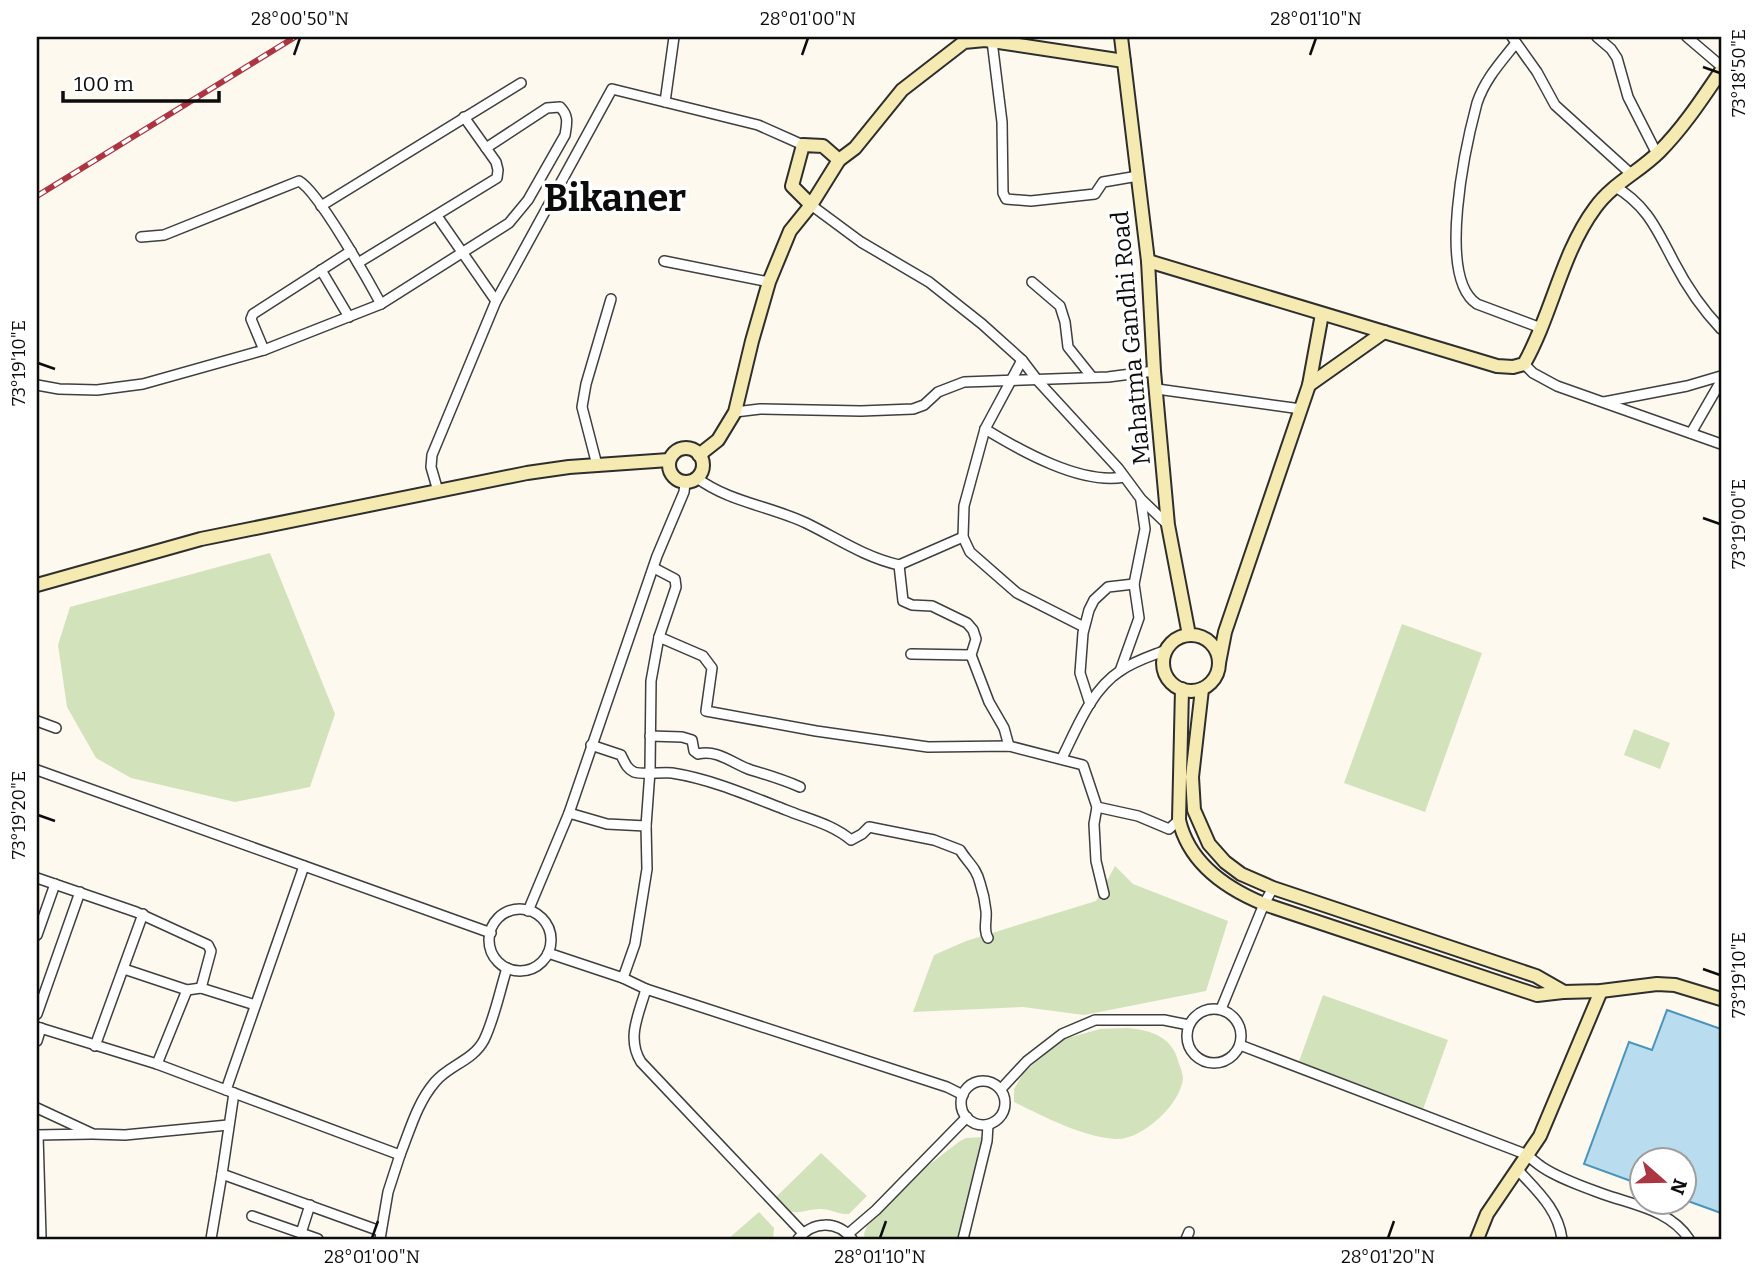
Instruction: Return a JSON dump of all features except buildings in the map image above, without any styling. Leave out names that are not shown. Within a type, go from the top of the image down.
[{"type":"street","points":[[665,102],[674,37]]},
{"type":"street","name":"Mahatma Gandhi Road","points":[[1121,37],[1148,261],[1154,371],[1168,525],[1189,635]]},
{"type":"street","points":[[1597,37],[1617,58],[1628,97],[1657,154]]},
{"type":"street","points":[[1148,261],[1497,366],[1513,367],[1524,364],[1576,241],[1595,208],[1614,186],[1657,154],[1680,130],[1721,69],[1687,37]]},
{"type":"street","points":[[699,455],[718,440],[735,412],[769,282],[790,231],[811,205],[839,160],[855,148],[902,90],[970,38],[1124,61]]},
{"type":"street","points":[[988,39],[1002,122],[1003,193],[1006,199],[1031,201],[1095,194],[1103,182],[1138,176]]},
{"type":"street","points":[[1541,328],[1476,304],[1468,298],[1463,289],[1457,243],[1458,190],[1477,103],[1482,89],[1514,40],[1537,72],[1555,105],[1630,173]]},
{"type":"street","points":[[321,206],[521,83]]},
{"type":"street","points":[[438,491],[430,467],[432,455],[496,301],[612,89],[758,125],[803,145],[823,146],[839,160]]},
{"type":"street","points":[[37,385],[59,389],[97,390],[143,384],[264,349],[381,303],[509,223],[520,212],[565,135],[568,121],[566,113],[560,107],[547,107],[486,148]]},
{"type":"street","points":[[358,263],[496,178],[496,162],[464,117]]},
{"type":"street","points":[[803,145],[792,186],[811,205],[861,242],[929,282],[1022,360],[1141,499],[1168,525]]},
{"type":"street","points":[[141,237],[164,234],[299,181],[306,184],[321,206],[381,303]]},
{"type":"street","points":[[1614,186],[1632,198],[1650,218],[1692,294],[1721,329]]},
{"type":"street","points":[[437,216],[496,301]]},
{"type":"street","points":[[264,349],[251,319],[253,314],[351,251]]},
{"type":"street","points":[[664,261],[769,282]]},
{"type":"street","points":[[321,270],[349,317]]},
{"type":"street","points":[[1032,282],[1060,306],[1068,347],[1092,377]]},
{"type":"street","points":[[597,465],[582,407],[586,384],[611,299]]},
{"type":"street","points":[[1166,650],[1163,664],[1167,677],[1182,690],[1202,689],[1212,682],[1225,632],[1309,385],[1322,314]]},
{"type":"street","points":[[1309,385],[1384,332]]},
{"type":"street","points":[[1022,360],[985,429],[964,506],[963,537],[970,552],[1017,593],[1084,627]]},
{"type":"street","points":[[1524,364],[1546,382],[1721,444]]},
{"type":"street","points":[[735,412],[760,409],[913,410],[924,405],[938,392],[964,382],[1038,381],[1154,371]]},
{"type":"street","points":[[1602,402],[1721,378]]},
{"type":"street","points":[[1691,433],[1721,378]]},
{"type":"street","points":[[1157,389],[1301,409]]},
{"type":"street","points":[[985,429],[1027,455],[1043,461],[1104,480],[1124,477]]},
{"type":"street","points":[[528,911],[569,813],[654,568],[684,492],[691,481],[702,471],[703,463],[699,455],[686,447],[672,454],[669,470],[674,478],[691,481],[794,518],[872,558],[899,565],[963,537]]},
{"type":"street","points":[[37,585],[201,539],[527,473],[669,460]]},
{"type":"street","points":[[1120,671],[1139,618],[1134,584],[1145,529],[1141,499]]},
{"type":"street","points":[[899,565],[903,601],[912,605],[932,606],[967,623],[974,631],[976,639],[971,655],[989,702],[1004,728],[1009,746]]},
{"type":"street","points":[[623,978],[635,944],[646,884],[650,771],[649,695],[659,637],[676,587],[675,579],[654,568]]},
{"type":"street","points":[[1090,704],[1080,673],[1084,627],[1089,610],[1094,600],[1108,587],[1134,584]]},
{"type":"street","points":[[1062,758],[1090,704],[1120,671],[1166,650],[1175,640],[1189,635],[1208,640],[1217,651],[1219,663]]},
{"type":"street","points":[[659,637],[703,656],[712,668],[706,711],[816,731],[928,747],[1009,746],[1083,765],[1097,807],[1094,824],[1096,862],[1104,894]]},
{"type":"street","points":[[911,654],[971,655]]},
{"type":"street","points":[[1202,689],[1192,777],[1194,810],[1200,828],[1217,855],[1225,862],[1241,874],[1273,888],[1536,976],[1564,992]]},
{"type":"street","points":[[1182,690],[1179,820],[1184,839],[1192,854],[1202,864],[1242,895],[1537,995],[1657,984],[1687,988],[1721,999]]},
{"type":"street","points":[[37,721],[56,728]]},
{"type":"street","points":[[650,736],[692,740],[694,751],[698,754],[705,752],[722,755],[734,763],[800,787]]},
{"type":"street","points":[[592,745],[621,755],[627,768],[637,774],[650,771],[673,773],[741,792],[820,822],[850,839],[862,834],[869,827],[933,840],[960,850],[966,860],[976,867],[986,914],[985,933],[988,938]]},
{"type":"street","points":[[37,770],[491,933]]},
{"type":"street","points":[[1097,807],[1138,816],[1169,829],[1179,820]]},
{"type":"street","points":[[569,813],[607,824],[646,826]]},
{"type":"street","points":[[214,1238],[230,1092],[255,1005],[304,866]]},
{"type":"street","points":[[37,878],[143,914],[208,945],[211,951],[201,988]]},
{"type":"street","points":[[37,935],[55,884]]},
{"type":"street","points":[[1221,1009],[1273,888]]},
{"type":"street","points":[[37,1014],[80,892]]},
{"type":"street","points":[[514,910],[528,911],[540,916],[548,927],[551,940],[548,953],[540,964],[528,970],[507,968],[492,953],[491,933],[502,916],[514,910]]},
{"type":"street","points":[[95,1046],[143,914]]},
{"type":"street","points":[[548,953],[623,978],[646,989],[947,1087],[963,1095]]},
{"type":"street","points":[[222,1174],[310,1205],[380,1235],[388,1192],[417,1110],[435,1081],[450,1069],[465,1062],[484,1041],[507,968]]},
{"type":"street","points":[[124,969],[187,990],[201,988],[255,1005]]},
{"type":"street","points":[[646,989],[633,1036],[640,1062],[800,1236],[814,1226],[826,1224],[838,1227],[850,1237],[967,1117]]},
{"type":"street","points":[[157,1064],[187,990]]},
{"type":"street","points":[[1477,1239],[1487,1214],[1540,1136],[1601,991]]},
{"type":"street","points":[[1212,1008],[1221,1009],[1237,1020],[1241,1030],[1240,1045],[1226,1061],[1210,1064],[1194,1056],[1188,1046],[1186,1035],[1189,1025],[1197,1014],[1212,1008]]},
{"type":"street","points":[[1001,1088],[1027,1061],[1062,1034],[1095,1020],[1164,1020],[1189,1025]]},
{"type":"street","points":[[37,1041],[39,1027],[157,1064],[400,1155]]},
{"type":"street","points":[[1240,1045],[1528,1156],[1559,1175],[1603,1194],[1654,1211],[1669,1219],[1684,1231],[1689,1239]]},
{"type":"street","points":[[984,1081],[1001,1088],[1005,1103],[998,1119],[988,1125],[979,1124],[967,1117],[961,1105],[967,1088],[984,1081]]},
{"type":"street","points":[[37,1108],[93,1134]]},
{"type":"street","points":[[42,1238],[38,1135],[125,1135],[228,1125]]},
{"type":"street","points":[[963,1239],[987,1141],[988,1125]]},
{"type":"street","points":[[1518,1170],[1556,1215],[1562,1239]]},
{"type":"street","points":[[302,1233],[310,1205]]},
{"type":"street","points":[[252,1216],[318,1239]]},
{"type":"green space","points":[[270,553],[335,714],[310,787],[235,802],[131,778],[96,758],[67,707],[58,645],[70,607]]},
{"type":"green space","points":[[1402,624],[1482,653],[1425,812],[1344,783]]},
{"type":"green space","points":[[1634,729],[1670,743],[1660,769],[1624,755]]},
{"type":"green space","points":[[1115,866],[1133,884],[1228,921],[1206,991],[1084,1015],[1023,1007],[913,1012],[934,955],[966,941],[1096,901]]},
{"type":"green space","points":[[1323,995],[1448,1040],[1422,1112],[1297,1067]]},
{"type":"green space","points":[[1127,1028],[1153,1033],[1167,1041],[1176,1055],[1183,1079],[1175,1100],[1158,1120],[1147,1128],[1125,1138],[1102,1137],[1063,1125],[1014,1102],[1014,1089],[1024,1072],[1064,1039],[1100,1029]]},
{"type":"green space","points":[[982,1137],[958,1239],[865,1239],[867,1226],[917,1174],[960,1141]]},
{"type":"green space","points":[[821,1153],[867,1196],[849,1214],[821,1209],[792,1212],[775,1198]]},
{"type":"green space","points":[[759,1212],[774,1228],[773,1239],[728,1239]]},
{"type":"water","points":[[1667,1010],[1721,1029],[1721,1213],[1698,1205],[1698,1146],[1628,1146],[1628,1180],[1584,1164],[1629,1042],[1652,1050]]},
{"type":"railway","points":[[37,196],[295,37]]},
{"type":"district","name":"Bikaner","points":[[615,198]]}]
